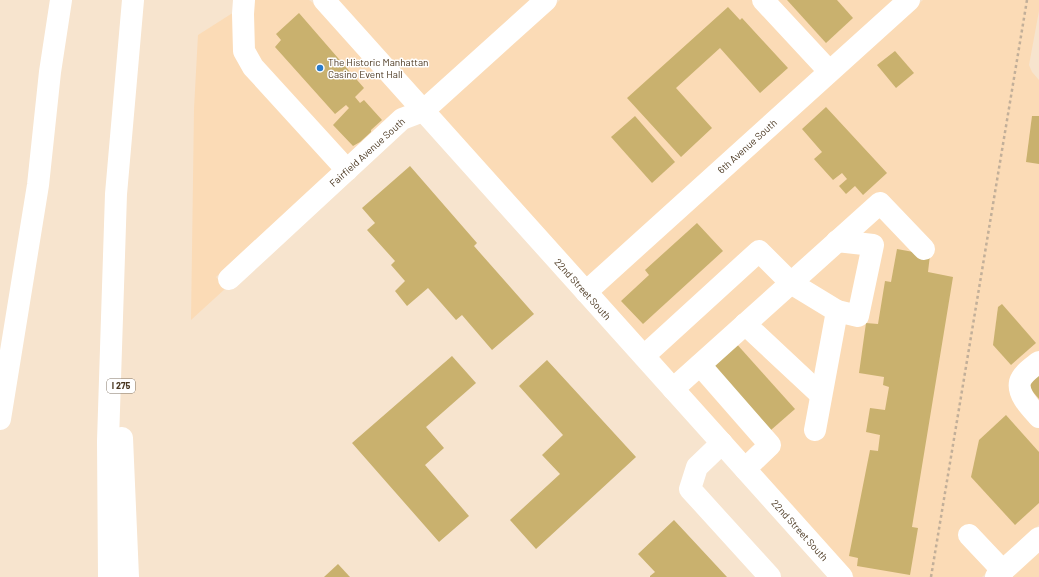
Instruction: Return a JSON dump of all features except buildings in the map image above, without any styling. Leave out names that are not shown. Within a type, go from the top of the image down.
[{"type":"main road","points":[[0,419],[38,185],[50,72],[61,0]]},
{"type":"main road","name":"I 275","points":[[128,577],[123,457],[116,194],[133,0]]},
{"type":"main road","points":[[244,0],[244,51],[253,67],[347,170]]},
{"type":"main road","name":"22nd Street South","points":[[324,0],[842,577]]},
{"type":"main road","name":"Fairfield Avenue South","points":[[229,278],[402,119],[423,111],[546,0]]},
{"type":"main road","points":[[763,0],[828,72]]},
{"type":"main road","name":"6th Avenue South","points":[[586,292],[909,0]]},
{"type":"main road","points":[[0,374],[38,185]]},
{"type":"main road","points":[[108,577],[108,440],[116,194]]},
{"type":"main road","points":[[673,389],[837,240],[880,203],[924,249]]},
{"type":"main road","points":[[644,356],[759,251],[791,283],[837,312],[858,316],[873,245],[837,240]]},
{"type":"main road","points":[[815,430],[837,312]]},
{"type":"main road","points":[[745,324],[821,395]]},
{"type":"main road","points":[[1039,362],[1024,375],[1020,382],[1020,393],[1039,418]]},
{"type":"main road","points":[[700,364],[770,445],[745,469]]},
{"type":"main road","points":[[722,443],[697,467],[690,489],[770,577]]},
{"type":"main road","points":[[969,535],[1000,574],[1039,538]]},
{"type":"path","points":[[931,577],[1027,0]]},
{"type":"shaded area","points":[[253,0],[309,0],[319,7],[408,107],[396,112],[216,277],[226,288],[191,320],[194,109],[198,35]]},
{"type":"shaded area","points":[[335,0],[532,0],[423,98]]},
{"type":"shaded area","points":[[560,0],[752,0],[816,70],[586,279],[435,112]]},
{"type":"shaded area","points":[[775,0],[895,0],[828,59]]},
{"type":"shaded area","points":[[923,0],[1039,0],[1039,11],[1029,65],[1032,72],[1039,80],[1039,525],[982,577],[854,577],[598,293]]},
{"type":"shaded area","points":[[1039,551],[1039,577],[1010,577]]},
{"type":"place","name":"The Historic Manhattan Casino Event Hall","points":[[320,68]]}]
